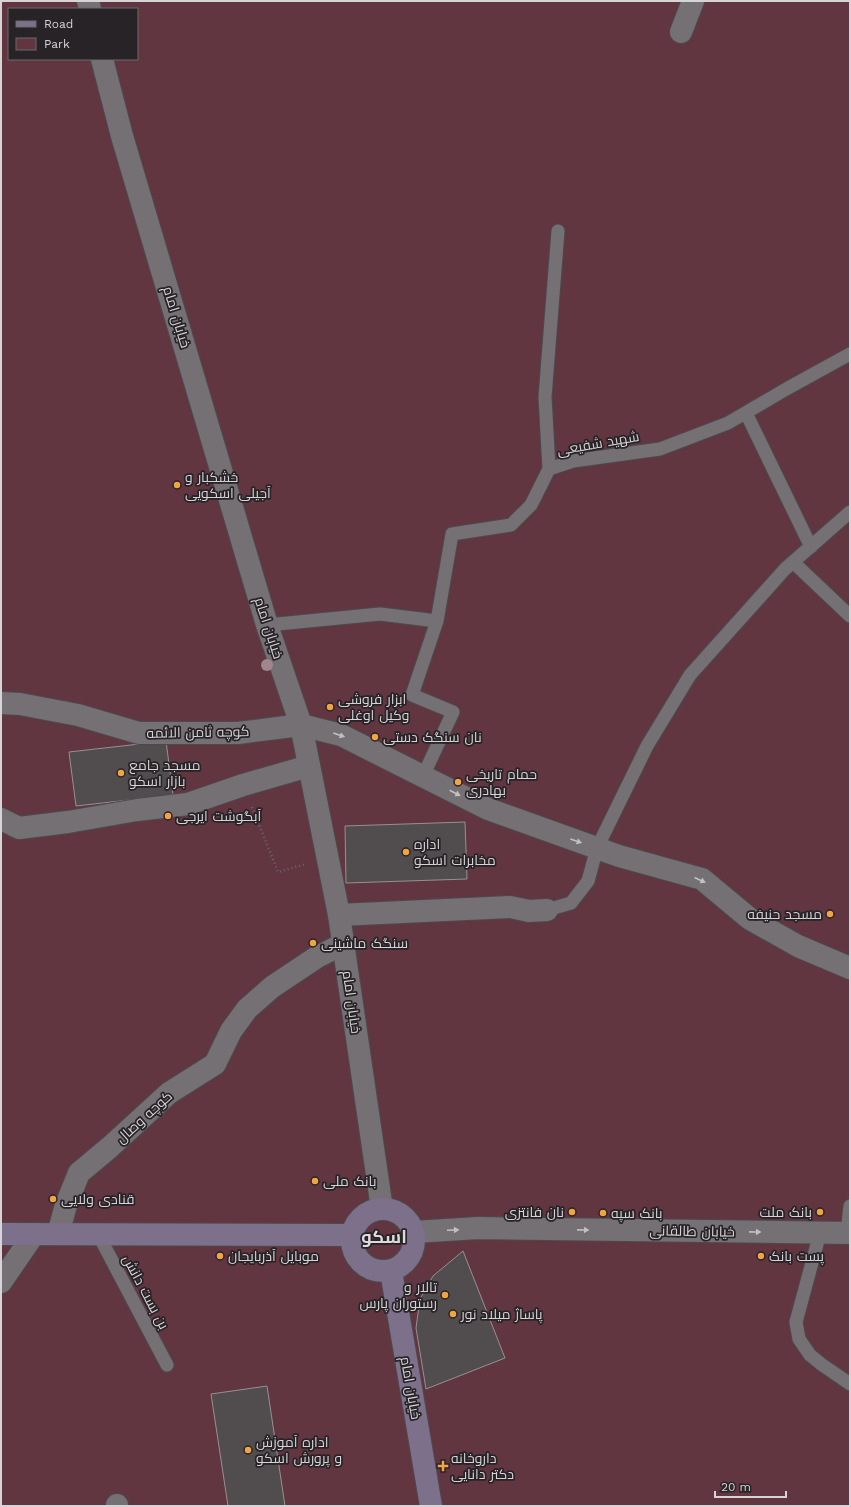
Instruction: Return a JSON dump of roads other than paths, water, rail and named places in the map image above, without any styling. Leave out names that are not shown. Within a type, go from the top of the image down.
[{"type":"main road","points":[[382,1209],[393,1210],[402,1215],[414,1232],[415,1242],[413,1252],[408,1261],[391,1271],[380,1272],[362,1264],[356,1256],[352,1246],[352,1236],[356,1225],[362,1217],[372,1211],[382,1209]]},
{"type":"main road","points":[[1,1234],[352,1236]]},
{"type":"main road","name":"خیابان امام","points":[[391,1271],[430,1506]]},
{"type":"street","points":[[681,32],[694,1]]},
{"type":"street","name":"خیابان امام","points":[[102,60],[122,136],[267,625],[301,725],[339,915],[382,1209]]},
{"type":"street","name":"کوچه ثامن الائمه","points":[[1,704],[20,704],[78,715],[139,733],[238,733],[301,725]]},
{"type":"street","points":[[301,725],[341,735],[389,761],[423,776],[488,809],[597,848],[702,879],[750,919],[798,946],[850,968]]},
{"type":"street","points":[[1,819],[19,828],[68,822],[137,810],[188,804],[243,785],[309,766]]},
{"type":"street","points":[[339,915],[510,907],[529,911],[547,910]]},
{"type":"street","name":"کوچه وصال","points":[[58,1234],[66,1206],[79,1173],[169,1093],[214,1064],[231,1031],[247,1009],[272,987],[317,957],[343,944]]},
{"type":"street","name":"خیابان طالقانی","points":[[414,1232],[478,1228],[848,1233]]},
{"type":"street","points":[[1,1282],[34,1234]]},
{"type":"lane","points":[[549,469],[545,398],[558,231]]},
{"type":"lane","name":"شهید شفیعی","points":[[437,621],[452,534],[512,525],[531,505],[549,469],[573,462],[660,449],[728,423],[850,354]]},
{"type":"lane","points":[[746,413],[811,547]]},
{"type":"lane","points":[[547,910],[571,903],[588,881],[597,848],[647,746],[690,675],[785,569],[850,512]]},
{"type":"lane","points":[[793,562],[850,616]]},
{"type":"lane","points":[[267,625],[380,614],[437,621],[412,694],[453,712],[423,776]]},
{"type":"lane","points":[[848,1233],[850,1206]]},
{"type":"lane","points":[[820,1233],[796,1322],[799,1339],[810,1355],[850,1384]]},
{"type":"lane","name":"بن بست دانش","points":[[98,1234],[167,1365]]},
{"type":"place","name":"خشکبار و آجیلی اسکویی","points":[[177,485]]},
{"type":"place","name":"ابزار فروشی وکیل اوغلی","points":[[330,707]]},
{"type":"place","name":"نان سنگک دستی","points":[[375,737]]},
{"type":"place","name":"مسجد جامع بازار اسکو","points":[[121,773]]},
{"type":"place","name":"حمام تاریخی بهادری","points":[[458,782]]},
{"type":"place","name":"آبگوشت ایرجی","points":[[168,816]]},
{"type":"place","name":"اداره مخابرات اسکو","points":[[406,852]]},
{"type":"place","name":"مسجد حنیفه","points":[[830,914]]},
{"type":"place","name":"سنگک ماشینی","points":[[313,943]]},
{"type":"place","name":"بانک ملی","points":[[315,1181]]},
{"type":"place","name":"قنادی ولایی","points":[[53,1199]]},
{"type":"place","name":"نان فانتزی","points":[[572,1212]]},
{"type":"place","name":"بانک ملت","points":[[820,1212]]},
{"type":"place","name":"بانک سپه","points":[[603,1213]]},
{"type":"place","name":"موبایل آذربایجان","points":[[220,1256]]},
{"type":"place","name":"پست بانک","points":[[761,1256]]},
{"type":"place","name":"تالار و رستوران پارس","points":[[445,1295]]},
{"type":"place","name":"پاساژ میلاد نور","points":[[453,1314]]},
{"type":"place","name":"اداره آموزش و پرورش اسکو","points":[[248,1450]]},
{"type":"place","name":"داروخانه دکتر دانایی","points":[[443,1466]]},
{"type":"district","name":"اسکو","points":[[384,1237]]}]
